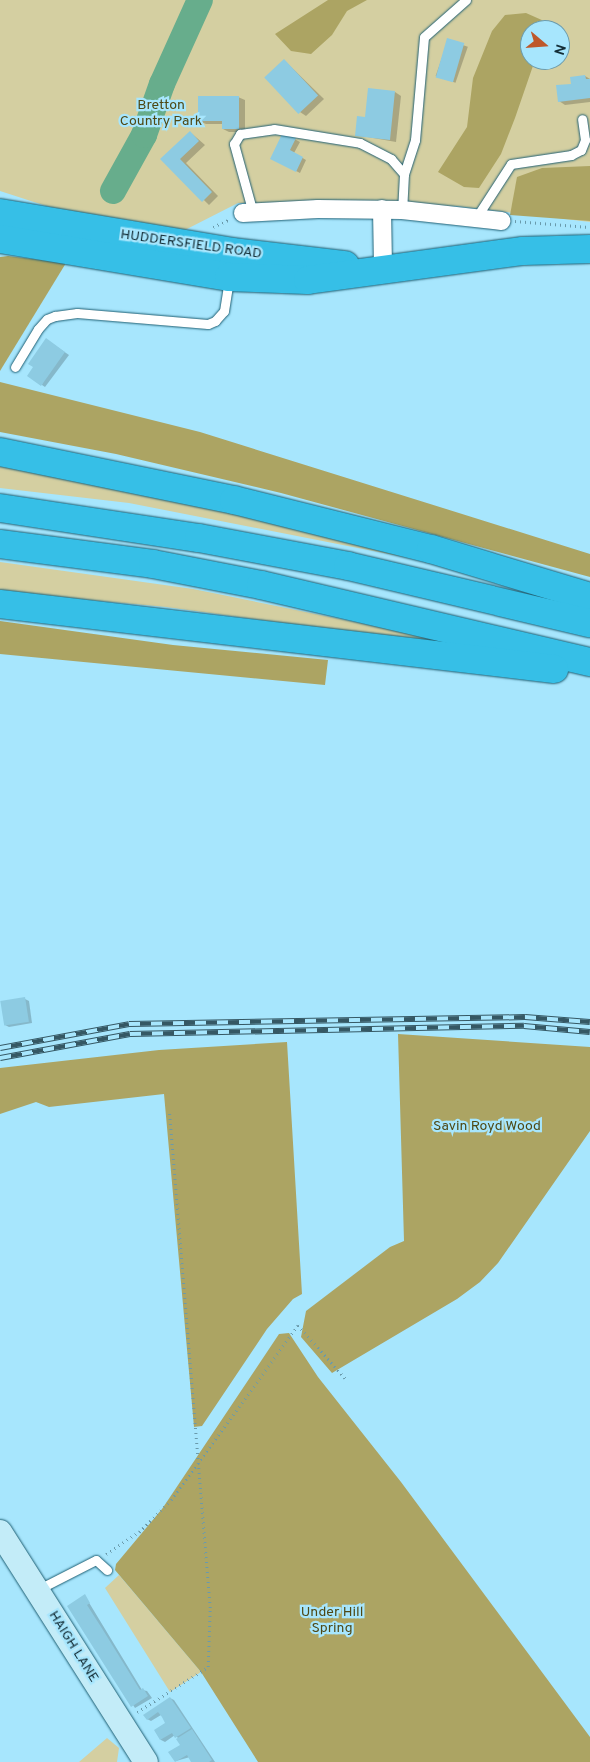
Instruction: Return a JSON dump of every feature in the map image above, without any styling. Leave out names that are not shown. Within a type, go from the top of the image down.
[{"type":"highway","name":"HUDDERSFIELD ROAD","points":[[0,214],[231,265]]},
{"type":"highway","name":"HUDDERSFIELD ROAD","points":[[0,239],[231,265],[383,269],[523,251],[590,249]]},
{"type":"highway","points":[[0,452],[243,502],[431,550],[590,597]]},
{"type":"highway","points":[[0,508],[200,538],[348,566],[590,623]]},
{"type":"highway","points":[[0,544],[153,564],[261,585],[590,662]]},
{"type":"highway","points":[[0,604],[590,674]]},
{"type":"street","points":[[382,210],[383,269]]},
{"type":"street","points":[[248,213],[402,210],[501,220]]},
{"type":"street","name":"HAIGH LANE","points":[[0,1532],[146,1762]]},
{"type":"lane","points":[[402,210],[404,174],[415,140],[424,37],[466,0]]},
{"type":"lane","points":[[476,218],[511,164],[571,155],[581,150],[585,140],[582,119]]},
{"type":"lane","points":[[248,213],[234,144],[240,134],[289,129],[315,138],[360,143],[391,159],[404,174]]},
{"type":"lane","points":[[15,366],[38,329],[47,319],[55,316],[77,313],[208,324],[224,310],[231,265]]},
{"type":"lane","points":[[37,1590],[96,1560],[107,1570]]},
{"type":"path","points":[[501,220],[590,227]]},
{"type":"path","points":[[121,1722],[208,1667],[210,1608],[169,1112]]},
{"type":"path","points":[[96,1560],[140,1532],[171,1500],[298,1325],[347,1380]]},
{"type":"green space","name":"Bretton Country Park","points":[[0,0],[590,0],[590,222],[455,206],[238,203],[181,232],[68,213],[0,191]]},
{"type":"green space","points":[[328,0],[367,0],[347,11],[332,35],[311,54],[291,51],[275,34]]},
{"type":"green space","points":[[526,13],[542,20],[520,20],[520,70],[532,70],[501,154],[479,188],[464,187],[438,172],[467,127],[473,78],[492,31],[505,15]]},
{"type":"green space","points":[[590,166],[590,221],[510,215],[517,177],[542,168]]},
{"type":"green space","points":[[8,256],[66,263],[0,371],[0,257]]},
{"type":"green space","points":[[0,382],[200,432],[590,554],[590,577],[281,493],[116,454],[0,432]]},
{"type":"green space","points":[[0,459],[58,468],[429,562],[129,503],[0,488]]},
{"type":"green space","points":[[0,562],[193,589],[459,643],[456,647],[166,607],[0,592]]},
{"type":"green space","points":[[0,621],[173,645],[328,660],[325,685],[0,654]]},
{"type":"green space","name":"Savin Royd Wood","points":[[398,1034],[590,1047],[590,1131],[498,1263],[480,1282],[457,1299],[332,1373],[301,1337],[306,1311],[390,1247],[404,1241]]},
{"type":"green space","points":[[287,1042],[302,1294],[293,1299],[267,1329],[202,1426],[194,1427],[164,1094],[49,1107],[36,1102],[0,1114],[0,1068],[159,1050]]},
{"type":"green space","name":"Under Hill Spring","points":[[289,1333],[318,1377],[401,1482],[590,1737],[590,1762],[258,1762],[201,1672],[115,1570],[116,1564],[162,1509],[279,1334]]},
{"type":"green space","points":[[119,1575],[201,1672],[170,1692],[105,1588]]},
{"type":"green space","points":[[107,1738],[119,1748],[117,1762],[79,1762]]},
{"type":"building","points":[[447,38],[464,43],[453,82],[436,77]]},
{"type":"building","points":[[284,59],[318,96],[298,114],[264,77]]},
{"type":"building","points":[[585,75],[586,79],[590,79],[590,98],[558,102],[556,85],[571,84],[570,77]]},
{"type":"building","points":[[368,88],[395,91],[390,140],[355,136],[357,116],[365,117]]},
{"type":"building","points":[[198,96],[239,96],[239,129],[222,129],[222,121],[198,121]]},
{"type":"building","points":[[190,131],[199,141],[180,159],[212,192],[202,202],[160,159]]},
{"type":"building","points":[[283,132],[296,138],[290,150],[303,157],[296,172],[270,159]]},
{"type":"building","points":[[46,338],[65,352],[41,386],[27,376],[33,367],[28,364]]},
{"type":"building","points":[[25,997],[29,1022],[4,1026],[0,1001]]},
{"type":"building","points":[[85,1594],[90,1603],[87,1605],[140,1690],[143,1688],[148,1696],[131,1707],[67,1606]]},
{"type":"building","points":[[170,1697],[191,1728],[175,1738],[172,1733],[160,1740],[154,1730],[165,1723],[162,1717],[158,1712],[147,1720],[143,1715]]},
{"type":"building","points":[[192,1729],[212,1760],[209,1762],[191,1762],[187,1755],[175,1762],[168,1752],[180,1745],[176,1739]]},
{"type":"waterway","points":[[113,191],[144,135],[162,84],[200,0]]},
{"type":"railway","points":[[0,1048],[129,1024],[525,1017],[590,1022]]},
{"type":"railway","points":[[0,1058],[130,1034],[524,1026],[590,1032]]}]
